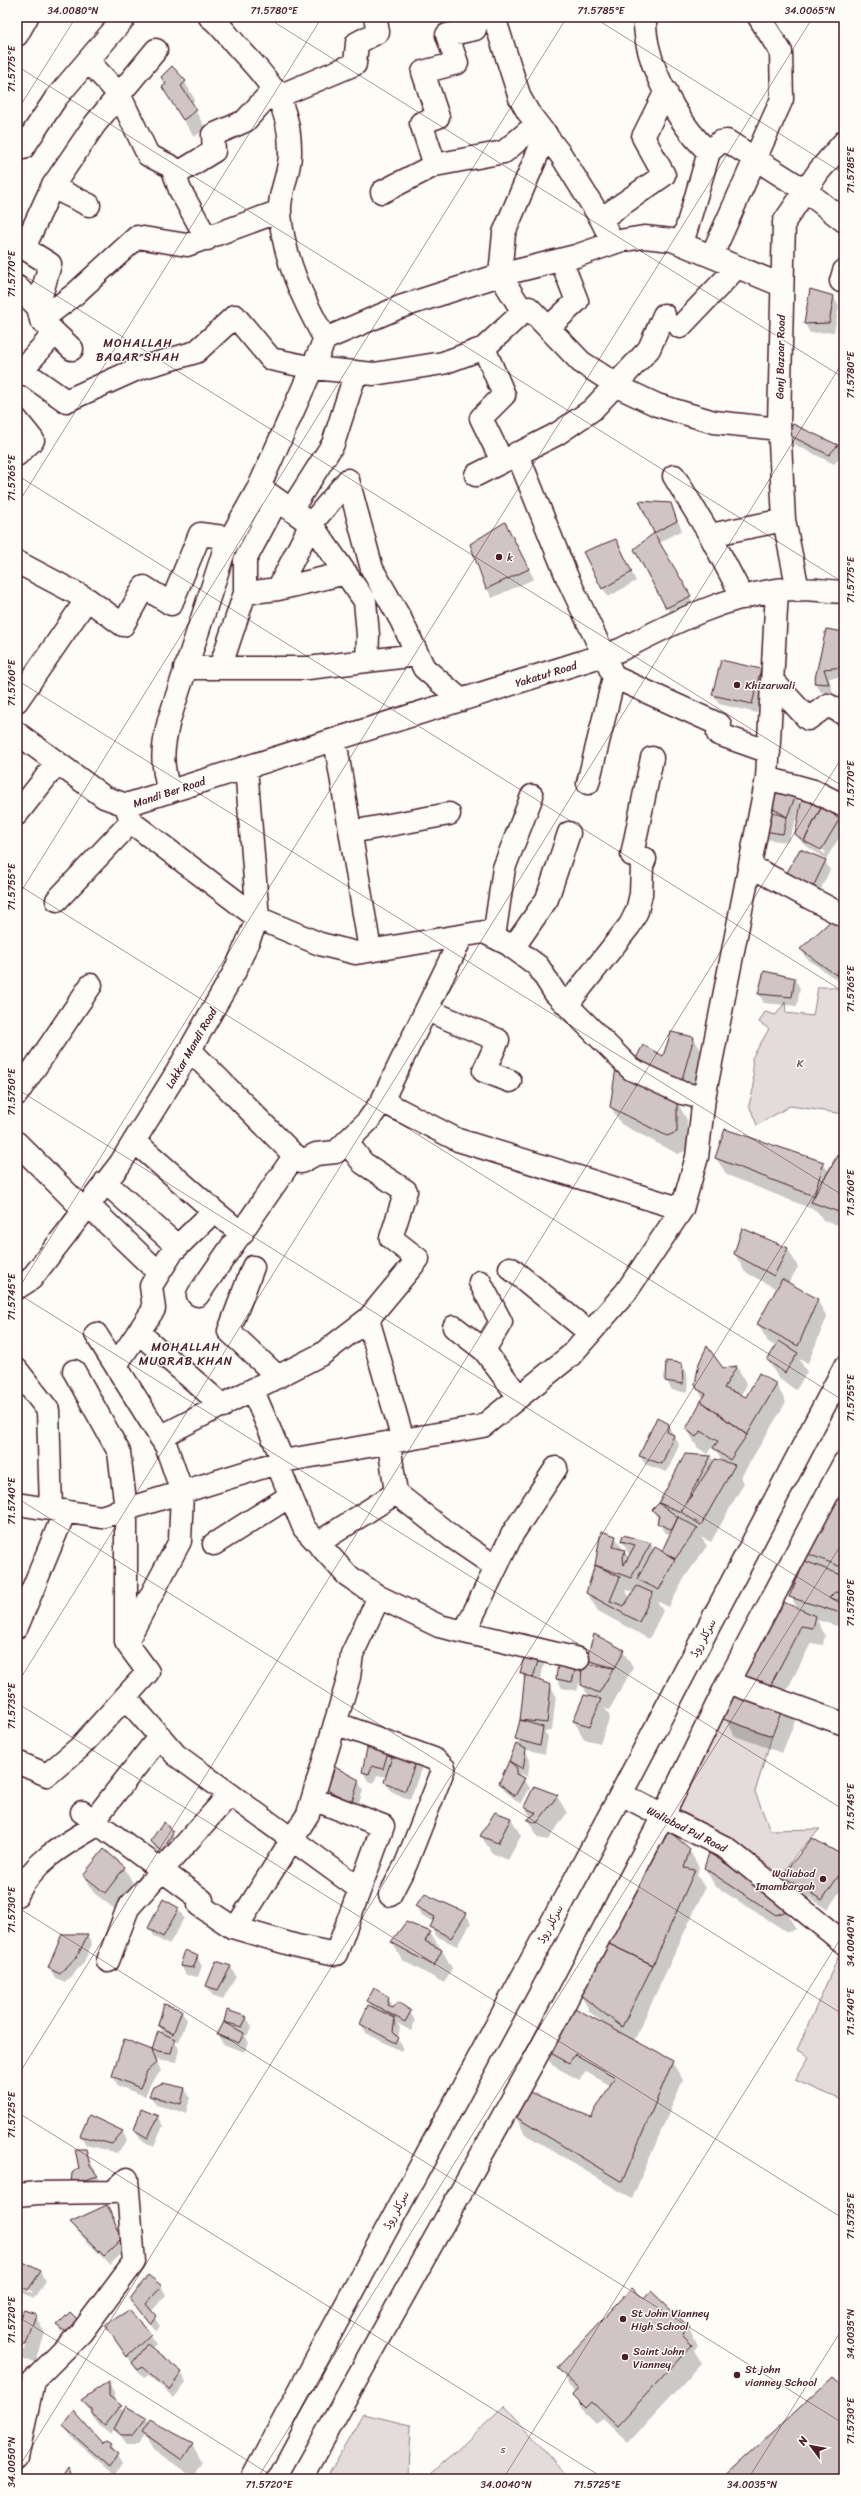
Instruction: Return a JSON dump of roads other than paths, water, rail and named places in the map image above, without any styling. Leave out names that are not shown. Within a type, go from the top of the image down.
[{"type":"street","points":[[17,35],[27,17]]},
{"type":"street","points":[[23,148],[56,98],[125,17]]},
{"type":"street","points":[[210,17],[277,93],[289,130],[290,155],[280,211],[283,239],[294,277],[307,307],[325,339]]},
{"type":"street","points":[[175,175],[214,151],[213,135],[245,121],[277,93],[355,64],[358,43],[378,32],[375,17]]},
{"type":"street","points":[[435,165],[421,123],[438,117],[423,72],[457,63],[447,35],[475,29],[472,17]]},
{"type":"street","points":[[494,17],[520,98],[561,155],[601,219],[613,243]]},
{"type":"street","points":[[645,17],[646,40],[652,61],[666,91],[683,121],[709,152]]},
{"type":"street","points":[[712,255],[782,99],[781,52],[759,17]]},
{"type":"street","points":[[156,50],[95,124],[52,187],[24,248],[50,264],[45,320],[19,372],[66,401],[137,369],[196,352],[235,316],[271,359],[313,368],[374,374],[443,363],[484,348],[529,308],[581,362],[617,385],[657,406],[703,420],[779,429]]},
{"type":"street","points":[[88,61],[119,94],[148,155],[172,167],[180,190],[207,238]]},
{"type":"street","points":[[601,219],[664,175],[643,137],[666,91]]},
{"type":"street","points":[[382,192],[435,165],[504,152],[541,129]]},
{"type":"street","points":[[523,312],[500,275],[504,233],[541,129]]},
{"type":"street","points":[[682,244],[709,152],[720,142],[727,141],[806,190],[844,221]]},
{"type":"street","name":"Ganj Bazaar Road","points":[[17,1504],[101,1517],[280,1462],[483,1426],[570,1356],[626,1292],[682,1209],[697,1156],[704,1098],[767,778],[772,680],[788,590],[779,429],[781,285],[784,222],[819,171],[844,142]]},
{"type":"street","points":[[52,187],[89,205]]},
{"type":"street","points":[[45,320],[138,237],[187,245],[280,211]]},
{"type":"street","points":[[169,792],[164,771],[162,748],[185,668],[225,548],[259,487],[325,339],[400,307],[500,275],[561,260],[613,243],[644,237],[672,240],[712,255],[781,285]]},
{"type":"street","points":[[548,328],[577,301],[561,260]]},
{"type":"street","points":[[476,475],[557,434],[592,410],[617,385],[672,321],[737,267]]},
{"type":"street","points":[[17,288],[72,349]]},
{"type":"street","points":[[484,348],[504,395],[481,418],[510,457],[567,577],[602,656],[614,677],[720,725],[718,734],[769,752]]},
{"type":"street","points":[[220,668],[245,593],[245,560],[284,505],[333,444],[356,372]]},
{"type":"street","points":[[17,420],[33,440],[17,455]]},
{"type":"street","points":[[674,476],[710,535],[743,598]]},
{"type":"street","points":[[278,589],[311,524],[348,480],[372,569],[401,620],[424,668],[461,700]]},
{"type":"street","points":[[259,487],[311,524],[365,601],[368,635],[367,661]]},
{"type":"street","points":[[710,535],[784,520]]},
{"type":"street","points":[[17,562],[87,599],[123,625],[144,587],[171,604],[200,534],[231,538]]},
{"type":"street","points":[[245,593],[278,589],[346,573]]},
{"type":"street","name":"Yakatut Road","points":[[246,767],[620,650],[696,612],[743,598],[788,590],[844,592]]},
{"type":"street","points":[[17,701],[87,599]]},
{"type":"street","points":[[185,668],[308,668],[417,656]]},
{"type":"street","points":[[588,783],[614,677]]},
{"type":"street","points":[[772,680],[808,719],[828,705],[844,714]]},
{"type":"street","name":"Mandi Ber Road","points":[[17,733],[104,797],[129,813],[169,792],[246,767]]},
{"type":"street","points":[[335,740],[370,950]]},
{"type":"street","points":[[567,1005],[626,930],[637,911],[645,859],[632,855],[652,758]]},
{"type":"street","points":[[17,814],[57,762]]},
{"type":"street","name":"Lakkar Mandi Road","points":[[17,1288],[31,1279],[106,1182],[134,1141],[190,1050],[235,971],[258,918],[246,767]]},
{"type":"street","points":[[767,778],[814,791],[844,806]]},
{"type":"street","points":[[494,937],[504,868],[532,796]]},
{"type":"street","points":[[56,900],[129,813],[258,918],[320,944],[356,953],[484,932],[513,948],[538,966],[555,993],[631,1069],[682,1093],[704,1098]]},
{"type":"street","points":[[351,832],[449,814]]},
{"type":"street","points":[[513,948],[547,899],[569,832]]},
{"type":"street","points":[[750,866],[844,916]]},
{"type":"street","points":[[190,1050],[301,1162],[316,1154],[336,1152],[368,1121],[382,1101],[462,936]]},
{"type":"street","points":[[17,1094],[91,985]]},
{"type":"street","points":[[426,1010],[498,1040],[484,1071],[510,1081]]},
{"type":"street","points":[[382,1101],[458,1140],[682,1209]]},
{"type":"street","points":[[134,1141],[242,1234]]},
{"type":"street","points":[[160,1437],[253,1391],[322,1354],[368,1319],[418,1259],[391,1238],[406,1191],[362,1163],[347,1142]]},
{"type":"street","points":[[17,1143],[86,1208],[159,1273]]},
{"type":"street","points":[[198,1295],[295,1156]]},
{"type":"street","points":[[106,1182],[177,1246]]},
{"type":"street","points":[[116,1365],[154,1309],[152,1286],[159,1273],[177,1246],[214,1211]]},
{"type":"street","points":[[253,1267],[229,1331],[278,1377]]},
{"type":"street","points":[[510,1268],[590,1333]]},
{"type":"street","points":[[480,1282],[501,1322],[484,1350]]},
{"type":"street","points":[[368,1319],[396,1441],[396,1493]]},
{"type":"street","points":[[454,1327],[484,1350],[519,1397]]},
{"type":"street","points":[[138,1332],[223,1406]]},
{"type":"street","points":[[96,1334],[166,1446],[182,1492],[180,1541],[126,1642]]},
{"type":"street","name":"سرکلر روڈ","points":[[252,2479],[621,1794],[844,1368]]},
{"type":"street","points":[[17,1762],[47,1774],[79,1748],[148,1672],[126,1642],[126,1509],[118,1452],[74,1371]]},
{"type":"street","points":[[17,1627],[58,1510],[48,1410],[21,1383]]},
{"type":"street","points":[[253,1391],[280,1462],[290,1496],[304,1528],[347,1575],[379,1597],[439,1626],[578,1659]]},
{"type":"street","points":[[301,2479],[537,2055],[663,1816],[728,1682],[844,1462]]},
{"type":"street","points":[[465,1632],[513,1533],[556,1468]]},
{"type":"street","points":[[318,1543],[396,1493]]},
{"type":"street","points":[[396,1493],[452,1537],[496,1567]]},
{"type":"street","points":[[214,1544],[290,1496]]},
{"type":"street","points":[[236,1928],[293,1840],[308,1814],[349,1677],[352,1654],[379,1597]]},
{"type":"street","points":[[728,1682],[844,1724]]},
{"type":"street","points":[[125,1697],[176,1755],[360,1889]]},
{"type":"street","points":[[335,1724],[434,1759],[444,1768],[406,1864],[390,1895]]},
{"type":"street","points":[[17,1895],[23,1883],[51,1852],[92,1819],[160,1736]]},
{"type":"street","points":[[108,1961],[128,1908],[163,1871],[230,1794]]},
{"type":"street","name":"Waliabad Pul Road","points":[[621,1794],[726,1848],[844,1944]]},
{"type":"street","points":[[92,1819],[202,1900],[199,1905],[236,1928],[297,1946],[336,1954],[383,1826],[313,1799]]},
{"type":"street","points":[[17,2195],[38,2193],[113,2192],[127,2179],[134,2262],[81,2333],[33,2381],[17,2458]]},
{"type":"place","name":"k","points":[[499,557]]},
{"type":"place","name":"Khizarwali","points":[[737,685]]},
{"type":"place","name":"Waliabad Imambargah","points":[[823,1879]]},
{"type":"place","name":"St John Vianney High School","points":[[623,2319]]},
{"type":"place","name":"Saint John Vianney","points":[[625,2357]]},
{"type":"place","name":"St john vianney School","points":[[737,2375]]},
{"type":"district","name":"MOHALLAH BAQAR SHAH","points":[[138,350]]},
{"type":"district","name":"MOHALLAH MUQRAB KHAN","points":[[186,1354]]},
{"type":"park label","name":"K","points":[[800,1063]]},
{"type":"park label","name":"s","points":[[503,2449]]}]
